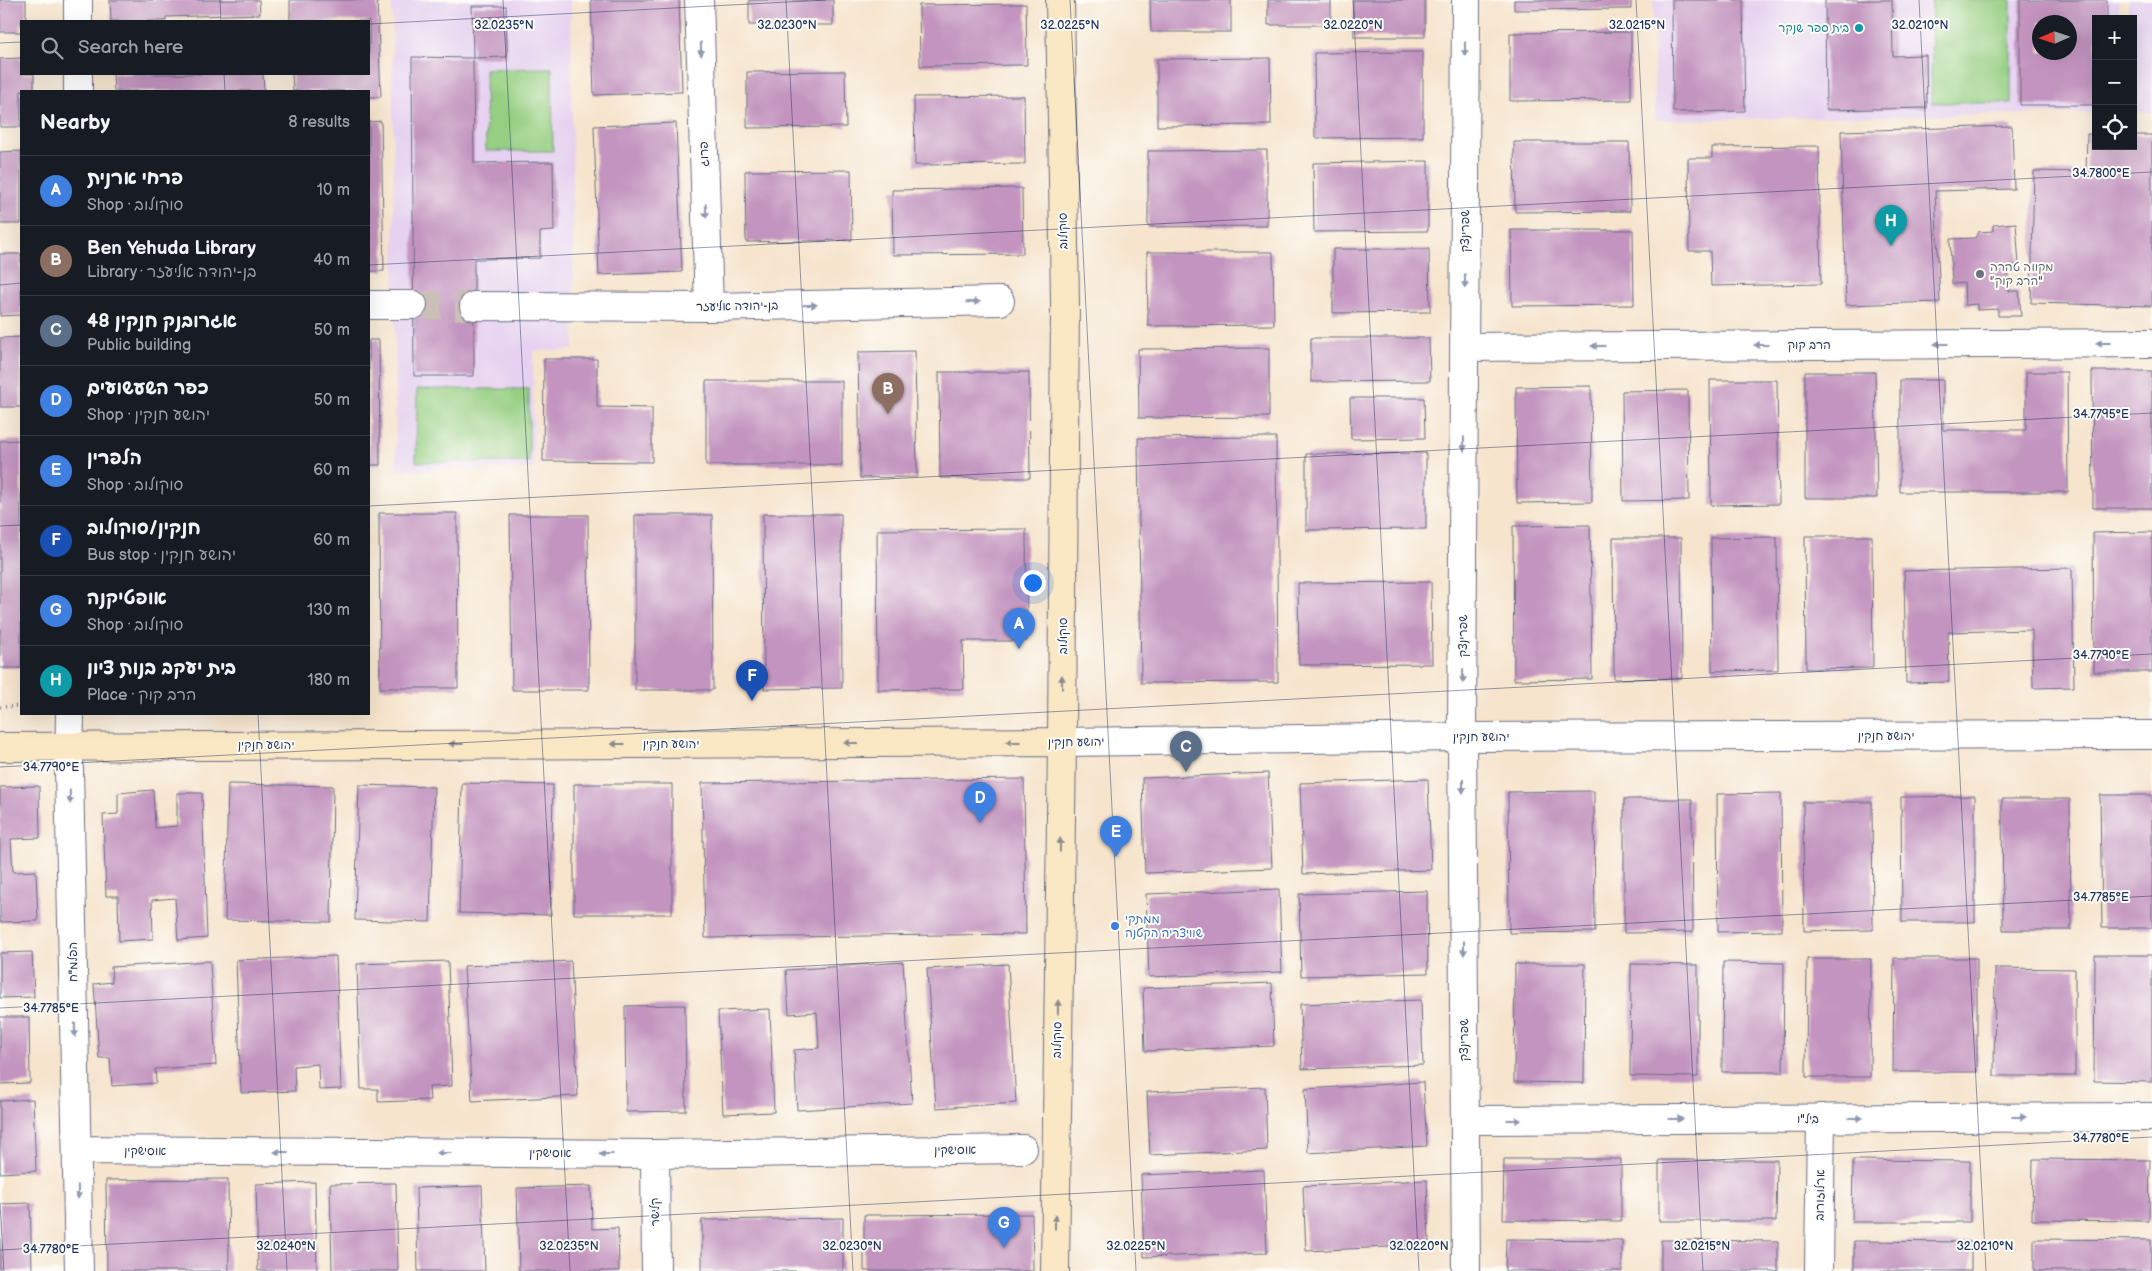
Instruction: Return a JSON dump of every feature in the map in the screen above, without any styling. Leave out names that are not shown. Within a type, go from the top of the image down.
[{"type":"street","points":[[78,0],[78,20]]},
{"type":"street","name":"פרוג","points":[[700,0],[709,307]]},
{"type":"street","name":"סוקולוב","points":[[1055,1271],[1062,742],[1064,302],[1060,0]]},
{"type":"street","name":"שפרינצק","points":[[1466,0],[1462,737],[1466,1271]]},
{"type":"street","points":[[78,75],[78,90]]},
{"type":"street","name":"בן-יהודה אליעזר","points":[[474,306],[709,307],[1000,301]]},
{"type":"street","points":[[370,305],[413,305]]},
{"type":"street","name":"הרב קוק","points":[[1465,347],[2152,343]]},
{"type":"street","name":"הפלמ\"ח","points":[[70,715],[79,1271]]},
{"type":"street","name":"יהושע חנקין","points":[[0,747],[1062,742],[1462,737],[2152,735]]},
{"type":"street","name":"ביל\"ו","points":[[1465,1120],[2152,1117]]},
{"type":"street","name":"ארלוזורוב","points":[[1819,1271],[1821,1118]]},
{"type":"street","name":"אוסישקין","points":[[78,1150],[655,1154],[1023,1149]]},
{"type":"street","name":"קלישר","points":[[655,1154],[656,1271]]},
{"type":"path","points":[[0,707],[20,706]]},
{"type":"shaded area","points":[[392,0],[571,0],[574,350],[533,351],[534,469],[396,470]]},
{"type":"shaded area","points":[[1653,0],[2119,0],[2119,15],[2092,15],[2092,113],[1655,120]]},
{"type":"shaded area","points":[[2128,0],[2152,0],[2152,112],[2137,112],[2137,15],[2128,15]]},
{"type":"green space","points":[[1932,0],[2011,0],[2011,103],[1931,103]]},
{"type":"green space","points":[[552,68],[553,151],[486,151],[485,69]]},
{"type":"green space","points":[[417,389],[529,389],[529,462],[416,462]]},
{"type":"building","points":[[0,0],[26,0],[26,20],[20,20],[20,32],[0,32]]},
{"type":"building","points":[[110,0],[259,0],[260,14],[166,17],[166,20],[111,20]]},
{"type":"building","points":[[290,0],[377,0],[381,97],[370,97],[370,90],[293,90],[292,75],[370,75],[370,20],[290,20]]},
{"type":"building","points":[[591,0],[679,0],[682,92],[594,95]]},
{"type":"building","points":[[749,0],[833,0],[833,25],[749,25]]},
{"type":"building","points":[[1150,0],[1231,0],[1231,32],[1151,32]]},
{"type":"building","points":[[1268,0],[1331,0],[1331,25],[1268,25]]},
{"type":"building","points":[[1353,0],[1425,0],[1425,37],[1354,37]]},
{"type":"building","points":[[1514,0],[1631,0],[1631,9],[1514,10]]},
{"type":"building","name":"בית ספר שנקר","points":[[1672,0],[1743,0],[1745,111],[1673,112]]},
{"type":"building","name":"בית ספר שנקר","points":[[1825,0],[1892,0],[1893,56],[1926,55],[1927,108],[1826,110]]},
{"type":"building","points":[[2020,0],[2107,0],[2107,15],[2092,15],[2092,105],[2020,105]]},
{"type":"building","points":[[1026,4],[1027,65],[920,66],[919,5]]},
{"type":"building","points":[[472,6],[506,6],[507,57],[473,58]]},
{"type":"building","points":[[1631,32],[1631,100],[1510,101],[1510,33]]},
{"type":"building","points":[[1423,52],[1423,137],[1315,138],[1314,53]]},
{"type":"building","points":[[412,57],[473,58],[474,163],[553,162],[554,231],[540,232],[540,258],[474,259],[474,376],[414,376]]},
{"type":"building","points":[[20,58],[20,75],[34,75],[34,90],[20,90],[20,127],[0,127],[0,59]]},
{"type":"building","points":[[1270,58],[1271,125],[1157,126],[1157,59]]},
{"type":"building","points":[[845,71],[846,127],[747,128],[747,72]]},
{"type":"building","points":[[113,75],[263,75],[264,90],[114,90]]},
{"type":"building","points":[[1024,96],[1025,164],[915,165],[914,97]]},
{"type":"building","points":[[381,121],[384,271],[370,271],[370,122]]},
{"type":"building","points":[[676,123],[682,272],[599,275],[594,126]]},
{"type":"building","points":[[2012,126],[2014,189],[1935,191],[1940,302],[1846,305],[1841,131]]},
{"type":"building","points":[[2087,134],[2092,134],[2092,150],[2137,150],[2137,135],[2152,135],[2152,306],[2031,303],[2034,171],[2086,172]]},
{"type":"building","points":[[1514,142],[1629,142],[1630,211],[1515,212]]},
{"type":"building","points":[[1819,146],[1821,284],[1711,286],[1710,251],[1689,251],[1688,158],[1712,158],[1712,147]]},
{"type":"building","points":[[1267,150],[1267,226],[1148,227],[1148,151]]},
{"type":"building","points":[[20,151],[20,224],[0,224],[0,152]]},
{"type":"building","points":[[1428,161],[1428,231],[1314,232],[1313,163]]},
{"type":"building","points":[[851,170],[852,240],[746,242],[745,171]]},
{"type":"building","points":[[1022,188],[1023,254],[893,255],[892,190]]},
{"type":"building","name":"מקווה טהרה \"הרב קוק\"","points":[[2016,223],[2019,265],[2008,265],[2009,291],[2019,291],[2021,316],[1998,316],[1998,309],[1977,310],[1977,304],[1965,305],[1964,283],[1952,284],[1950,239],[1975,238],[1978,232],[1993,231],[1993,225]]},
{"type":"building","points":[[1511,230],[1633,230],[1634,305],[1512,306]]},
{"type":"building","points":[[1333,249],[1429,249],[1430,312],[1333,313]]},
{"type":"building","points":[[1147,252],[1273,252],[1274,325],[1148,326]]},
{"type":"building","points":[[0,254],[20,254],[20,315],[0,316]]},
{"type":"building","points":[[20,337],[20,407],[0,407],[0,338]]},
{"type":"building","points":[[1311,338],[1429,338],[1430,381],[1311,382]]},
{"type":"building","points":[[370,340],[379,340],[380,465],[370,465]]},
{"type":"building","points":[[1269,348],[1269,417],[1139,418],[1138,349]]},
{"type":"building","points":[[915,351],[917,477],[860,478],[858,352]]},
{"type":"building","points":[[544,359],[597,359],[597,407],[652,408],[652,462],[543,461]]},
{"type":"building","points":[[2092,371],[2152,371],[2152,508],[2093,508]]},
{"type":"building","points":[[939,372],[1029,372],[1030,478],[940,478]]},
{"type":"building","points":[[1805,372],[1875,372],[1877,498],[1805,498]]},
{"type":"building","points":[[2026,372],[2067,372],[2068,492],[1900,492],[1900,380],[1943,380],[1943,430],[2026,430]]},
{"type":"building","points":[[1710,380],[1777,380],[1779,504],[1711,505]]},
{"type":"building","points":[[706,381],[842,381],[842,465],[706,465]]},
{"type":"building","points":[[1591,386],[1592,502],[1517,503],[1516,387]]},
{"type":"building","points":[[1688,390],[1689,500],[1623,501],[1622,391]]},
{"type":"building","points":[[1350,398],[1424,398],[1425,438],[1351,439]]},
{"type":"building","points":[[1276,437],[1278,682],[1141,683],[1138,438]]},
{"type":"building","points":[[20,440],[20,668],[0,668],[0,441]]},
{"type":"building","points":[[1426,453],[1426,529],[1306,530],[1306,454]]},
{"type":"building","points":[[379,513],[457,513],[458,688],[380,688]]},
{"type":"building","points":[[763,514],[841,514],[842,688],[764,689]]},
{"type":"building","points":[[510,515],[588,515],[589,690],[512,690]]},
{"type":"building","points":[[635,515],[712,515],[713,690],[635,690]]},
{"type":"building","points":[[1590,525],[1592,679],[1514,680],[1513,526]]},
{"type":"building","points":[[1026,529],[1027,641],[963,641],[964,689],[878,690],[877,530]]},
{"type":"building","points":[[2152,532],[2152,672],[2094,672],[2093,533]]},
{"type":"building","points":[[1805,536],[1872,536],[1873,668],[1806,669]]},
{"type":"building","points":[[1777,537],[1778,670],[1712,671],[1711,538]]},
{"type":"building","points":[[1613,538],[1681,538],[1682,678],[1614,679]]},
{"type":"building","points":[[2072,568],[2074,687],[2033,688],[2032,630],[1948,632],[1949,682],[1906,683],[1904,571]]},
{"type":"building","points":[[1431,582],[1432,664],[1299,665],[1298,583]]},
{"type":"building","points":[[1268,773],[1272,868],[1145,873],[1142,778]]},
{"type":"building","points":[[1024,779],[1026,934],[705,938],[702,783]]},
{"type":"building","points":[[1428,779],[1431,870],[1303,874],[1300,783]]},
{"type":"building","points":[[462,783],[553,785],[551,915],[459,913]]},
{"type":"building","points":[[228,784],[333,786],[331,922],[225,920]]},
{"type":"building","points":[[574,784],[672,784],[672,914],[574,914]]},
{"type":"building","points":[[359,785],[434,787],[430,922],[355,920]]},
{"type":"building","points":[[39,786],[40,838],[11,839],[13,872],[36,871],[38,921],[0,922],[0,787]]},
{"type":"building","points":[[153,790],[155,828],[177,826],[177,793],[202,793],[207,938],[178,940],[175,898],[152,900],[153,939],[119,941],[118,896],[106,896],[103,815],[118,814],[118,793]]},
{"type":"building","points":[[1594,791],[1595,932],[1509,933],[1508,792]]},
{"type":"building","points":[[1781,793],[1782,931],[1718,932],[1717,794]]},
{"type":"building","points":[[2100,795],[2152,795],[2152,928],[2102,928]]},
{"type":"building","points":[[1975,796],[1975,922],[1902,922],[1901,797]]},
{"type":"building","points":[[1624,799],[1692,799],[1693,932],[1624,933]]},
{"type":"building","points":[[2002,799],[2070,799],[2071,930],[2003,930]]},
{"type":"building","points":[[1803,802],[1872,802],[1873,930],[1804,931]]},
{"type":"building","points":[[1279,889],[1282,972],[1149,977],[1146,894]]},
{"type":"building","points":[[1427,891],[1428,973],[1301,976],[1299,894]]},
{"type":"building","points":[[32,952],[34,997],[0,998],[0,953]]},
{"type":"building","points":[[2095,955],[2152,955],[2152,1082],[2094,1081]]},
{"type":"building","points":[[336,956],[341,1089],[319,1090],[318,1064],[294,1066],[295,1091],[241,1093],[236,960]]},
{"type":"building","points":[[1894,958],[1977,958],[1977,1072],[1893,1072]]},
{"type":"building","points":[[1807,959],[1871,959],[1870,1077],[1806,1077]]},
{"type":"building","points":[[210,961],[216,1065],[155,1069],[156,1083],[112,1086],[110,1058],[99,1058],[94,984],[112,982],[111,967]]},
{"type":"building","points":[[448,961],[452,1086],[429,1087],[430,1100],[378,1102],[378,1089],[361,1089],[357,964]]},
{"type":"building","points":[[571,961],[578,1096],[472,1101],[464,966]]},
{"type":"building","points":[[903,962],[912,1103],[797,1110],[794,1050],[819,1048],[817,1012],[789,1014],[786,970]]},
{"type":"building","points":[[1723,962],[1784,963],[1783,1072],[1722,1072]]},
{"type":"building","points":[[1008,964],[1016,1103],[936,1108],[927,969]]},
{"type":"building","points":[[1515,964],[1585,964],[1584,1083],[1514,1082]]},
{"type":"building","points":[[1631,964],[1698,965],[1698,1077],[1630,1076]]},
{"type":"building","points":[[1995,968],[2075,969],[2075,1076],[1994,1076]]},
{"type":"building","points":[[1272,983],[1274,1046],[1145,1051],[1143,988]]},
{"type":"building","points":[[1421,1000],[1423,1065],[1302,1069],[1300,1004]]},
{"type":"building","points":[[685,1005],[686,1111],[626,1112],[625,1006]]},
{"type":"building","points":[[770,1009],[774,1112],[723,1114],[718,1011]]},
{"type":"building","points":[[0,1017],[29,1017],[30,1083],[0,1084]]},
{"type":"building","points":[[1423,1082],[1427,1146],[1308,1153],[1305,1089]]},
{"type":"building","points":[[1265,1087],[1267,1150],[1150,1155],[1147,1092]]},
{"type":"building","points":[[33,1099],[36,1171],[0,1173],[0,1101]]},
{"type":"building","points":[[1504,1159],[1621,1159],[1621,1221],[1503,1220]]},
{"type":"building","points":[[2033,1159],[2150,1160],[2149,1221],[2032,1220]]},
{"type":"building","points":[[1659,1160],[1777,1160],[1776,1221],[1659,1221]]},
{"type":"building","points":[[1853,1160],[1970,1161],[1970,1222],[1852,1222]]},
{"type":"building","points":[[1264,1170],[1267,1253],[1144,1257],[1141,1175]]},
{"type":"building","points":[[228,1179],[229,1271],[107,1271],[106,1180]]},
{"type":"building","points":[[1427,1180],[1429,1245],[1306,1251],[1303,1186]]},
{"type":"building","points":[[315,1182],[317,1271],[258,1271],[256,1184]]},
{"type":"building","points":[[396,1183],[398,1271],[332,1271],[330,1184]]},
{"type":"building","points":[[482,1186],[485,1271],[418,1271],[416,1188]]},
{"type":"building","points":[[591,1186],[592,1229],[618,1228],[619,1271],[519,1271],[517,1188]]},
{"type":"building","points":[[30,1203],[32,1271],[0,1271],[0,1204]]},
{"type":"building","points":[[1032,1214],[1033,1271],[864,1271],[864,1215]]},
{"type":"building","points":[[843,1218],[843,1271],[702,1271],[702,1220]]},
{"type":"building","points":[[1506,1239],[1622,1240],[1622,1271],[1505,1271]]},
{"type":"building","points":[[2034,1239],[2151,1240],[2151,1271],[2034,1271]]},
{"type":"building","points":[[1661,1240],[1778,1241],[1778,1271],[1661,1271]]},
{"type":"building","points":[[1854,1241],[1971,1242],[1971,1271],[1854,1271]]},
{"type":"tunnel","points":[[413,305],[474,306]]},
{"type":"place","name":"בית ספר שנקר","points":[[1859,28]]},
{"type":"place","name":"בית יעקב בנות ציון","points":[[1891,246]]},
{"type":"place","name":"מקווה טהרה \"הרב קוק\"","points":[[1980,274]]},
{"type":"place","name":"Ben Yehuda Library","points":[[888,414]]},
{"type":"place","name":"פרחי ארנית","points":[[1019,649]]},
{"type":"place","name":"חנקין/סוקולוב","points":[[752,701]]},
{"type":"place","name":"אגרובנק חנקין 48","points":[[1186,772]]},
{"type":"place","name":"כפר השעשועים","points":[[980,823]]},
{"type":"place","name":"הלפרין","points":[[1116,857]]},
{"type":"place","name":"ממתקי שוויצריה הקטנה","points":[[1115,926]]},
{"type":"place","name":"אופטיקנה","points":[[1004,1248]]}]
